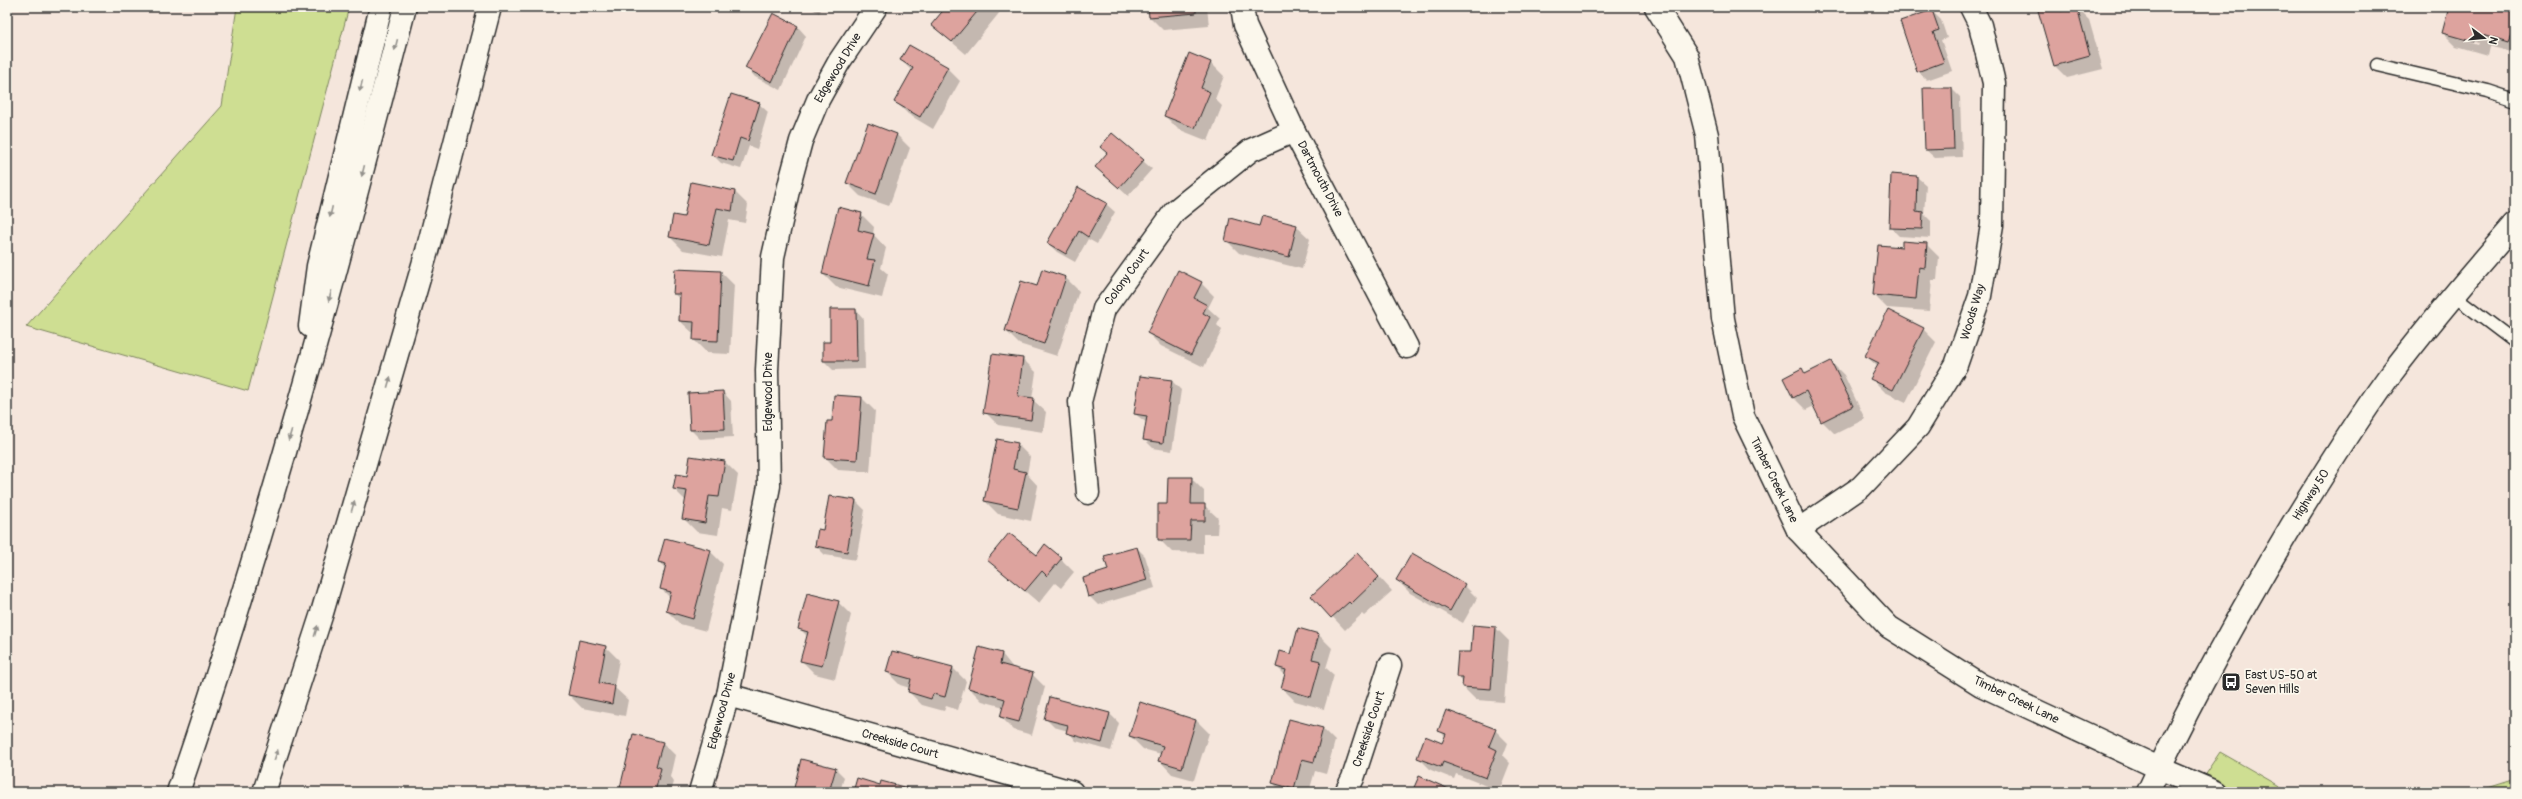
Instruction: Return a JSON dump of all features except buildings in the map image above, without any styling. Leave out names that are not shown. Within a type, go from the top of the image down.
[{"type":"main road","points":[[298,408],[318,266],[381,7]]},
{"type":"main road","points":[[178,792],[240,600],[298,408],[342,253],[405,7]]},
{"type":"main road","points":[[264,792],[322,613],[427,251],[490,7]]},
{"type":"main road","name":"Edgewood Drive","points":[[700,792],[728,696],[769,486],[767,370],[775,250],[801,141],[818,100],[839,62],[876,7]]},
{"type":"main road","name":"Dartmouth Drive","points":[[1242,7],[1245,25],[1294,131],[1407,347]]},
{"type":"main road","name":"Timber Creek Lane","points":[[1656,7],[1687,56],[1707,135],[1723,319],[1743,416],[1798,530],[1888,627],[1981,684],[2159,768],[2215,792]]},
{"type":"main road","name":"Woods Way","points":[[1798,530],[1861,487],[1918,427],[1956,364],[1980,296],[1992,225],[1994,84],[1980,25],[1971,7]]},
{"type":"main road","name":"Colony Court","points":[[1088,493],[1080,402],[1104,309],[1175,211],[1251,150],[1294,131]]},
{"type":"main road","name":"Highway 50","points":[[2148,792],[2242,609],[2324,474],[2386,380],[2453,295],[2515,224]]},
{"type":"main road","name":"Creekside Court","points":[[1346,792],[1353,778],[1390,665]]},
{"type":"main road","name":"Creekside Court","points":[[728,696],[1072,792]]},
{"type":"lane","points":[[2377,65],[2514,98]]},
{"type":"lane","points":[[2453,295],[2515,342]]},
{"type":"green space","points":[[237,7],[349,7],[248,391],[26,327],[222,106]]},
{"type":"green space","points":[[2220,752],[2290,792],[2193,792]]},
{"type":"green space","points":[[2515,779],[2515,792],[2474,792]]},
{"type":"place","name":"East US-50 at Seven Hills","points":[[2231,682]]}]
